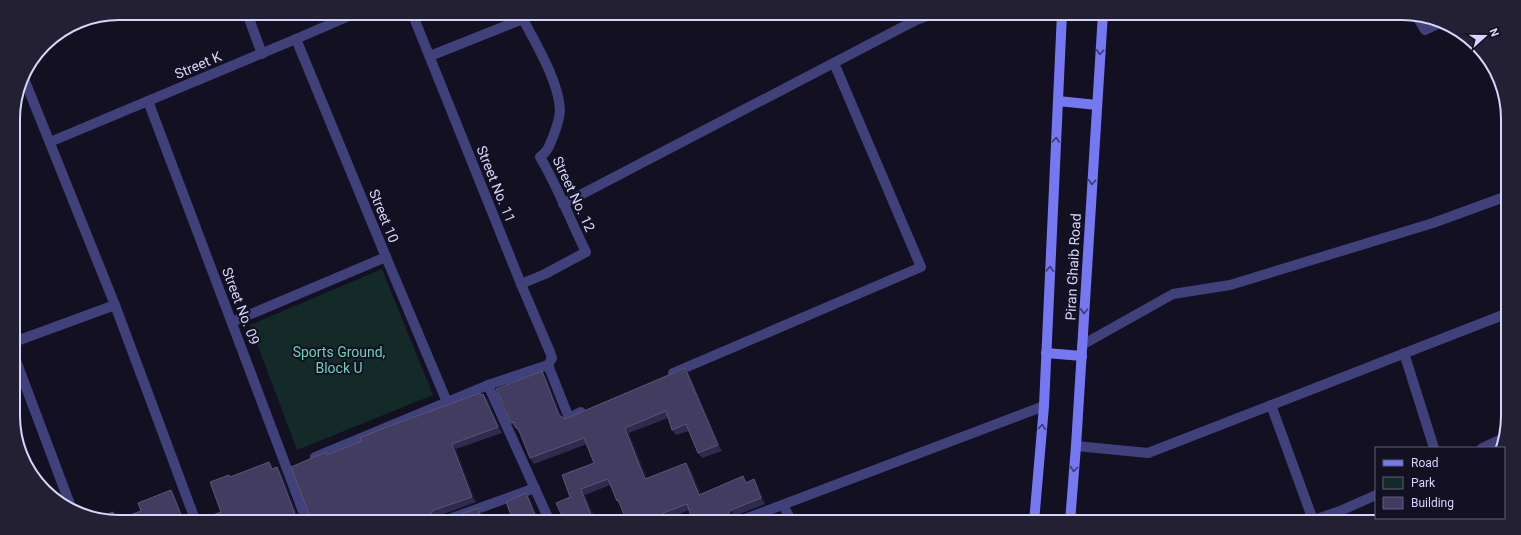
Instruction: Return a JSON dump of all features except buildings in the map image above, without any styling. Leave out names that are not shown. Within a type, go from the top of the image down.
[{"type":"main road","name":"Piran Ghaib Road","points":[[1035,515],[1044,406],[1062,20]]},
{"type":"main road","name":"Piran Ghaib Road","points":[[1071,515],[1082,356],[1102,20]]},
{"type":"main road","points":[[1058,101],[1097,105]]},
{"type":"main road","points":[[1046,353],[1082,356]]},
{"type":"street","points":[[250,20],[262,54]]},
{"type":"street","name":"Street K","points":[[50,142],[340,20]]},
{"type":"street","name":"Street No. 11","points":[[415,20],[521,284],[550,352],[552,358],[548,365]]},
{"type":"street","name":"Street No. 12","points":[[430,56],[520,20]]},
{"type":"street","name":"Street No. 12","points":[[521,284],[550,272],[586,252],[552,177],[540,157],[547,151],[556,129],[560,111],[557,90],[524,20]]},
{"type":"street","points":[[563,204],[916,20]]},
{"type":"street","points":[[1420,22],[1425,30],[1435,25]]},
{"type":"street","name":"Street 10","points":[[296,39],[447,402]]},
{"type":"street","points":[[665,377],[921,267],[834,64]]},
{"type":"street","points":[[27,85],[115,305],[193,515]]},
{"type":"street","name":"Street No. 09","points":[[148,101],[232,322],[291,467],[305,515]]},
{"type":"street","points":[[1082,345],[1173,294],[1230,285],[1433,223],[1501,198]]},
{"type":"street","points":[[232,322],[386,258]]},
{"type":"street","points":[[20,340],[115,305]]},
{"type":"street","points":[[1076,446],[1148,454],[1501,316]]},
{"type":"street","points":[[1404,353],[1434,447]]},
{"type":"street","points":[[309,460],[488,385],[548,365],[570,418],[592,408]]},
{"type":"street","points":[[20,371],[69,501]]},
{"type":"street","points":[[488,385],[547,515]]},
{"type":"street","points":[[1271,405],[1308,515]]},
{"type":"street","points":[[756,515],[1044,406]]},
{"type":"street","points":[[1484,447],[1498,441]]},
{"type":"street","points":[[460,515],[535,488]]},
{"type":"street","points":[[1328,515],[1375,495]]},
{"type":"street","points":[[782,505],[788,515]]},
{"type":"green space","name":"Sports Ground, Block U","points":[[382,269],[433,395],[297,450],[250,325]]}]
